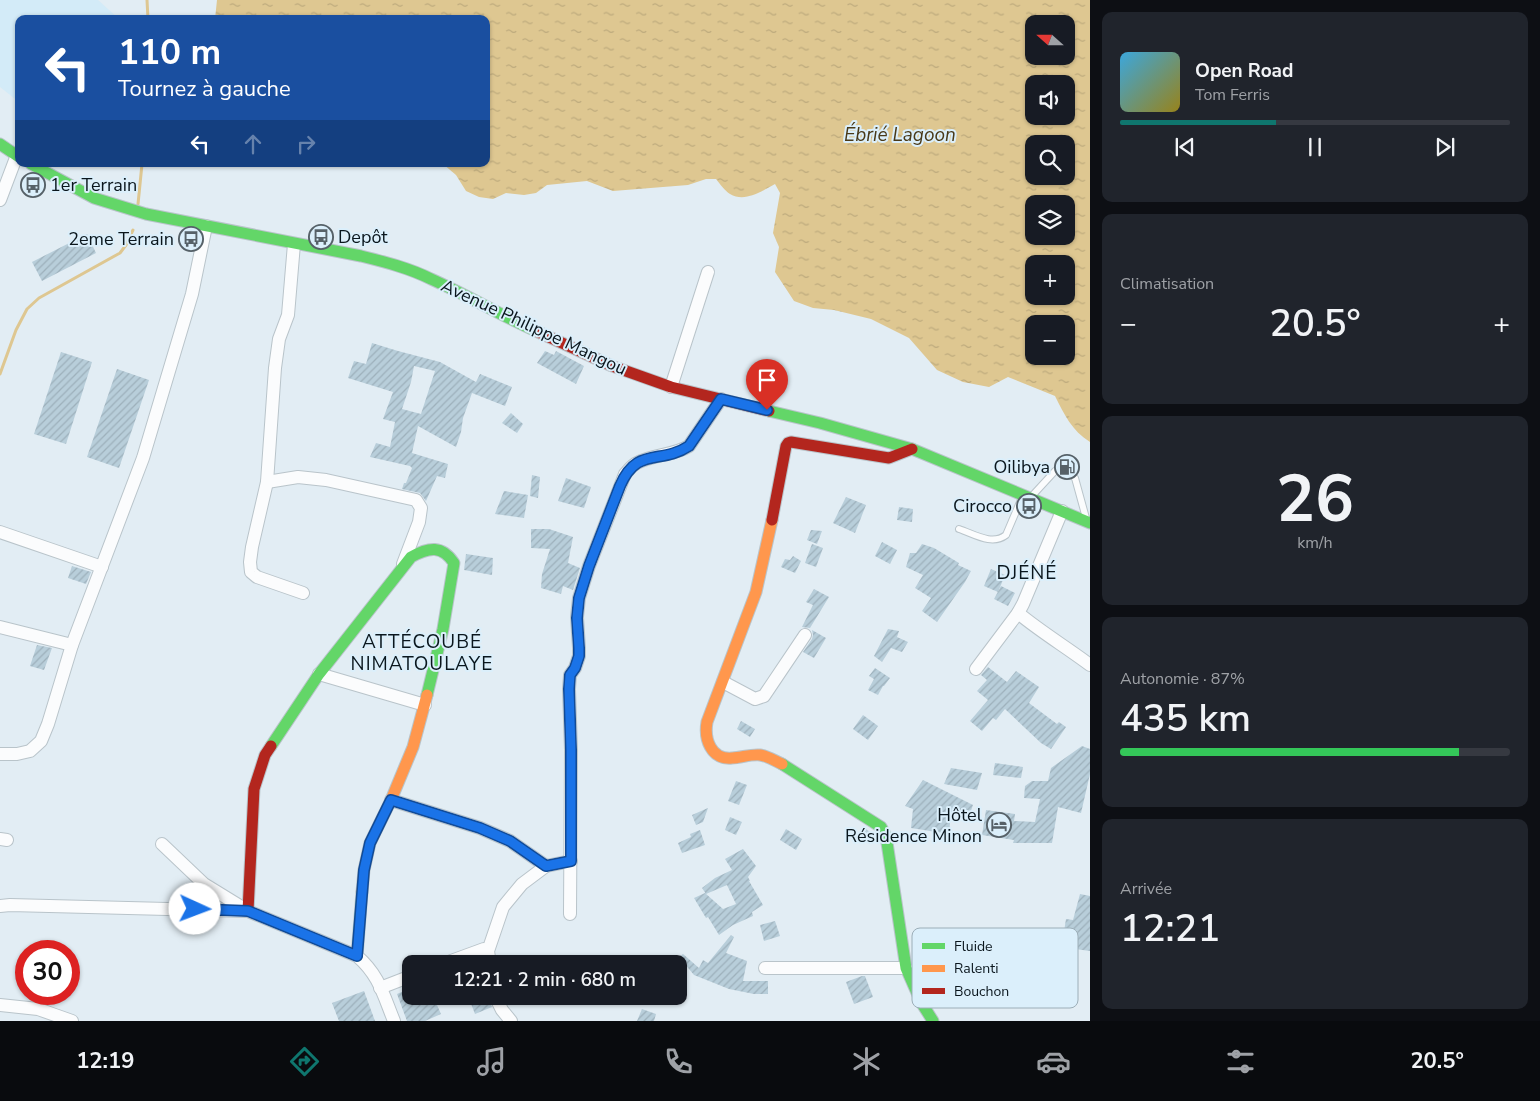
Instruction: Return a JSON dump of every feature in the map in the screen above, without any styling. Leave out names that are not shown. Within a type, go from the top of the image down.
[{"type":"street","points":[[0,144],[15,154]]},
{"type":"street","points":[[0,200],[15,163]]},
{"type":"street","name":"Avenue Philippe Mangou","points":[[37,167],[94,198],[146,214],[361,256],[394,265],[430,278],[509,319],[612,366],[671,387],[820,423],[912,449],[1088,523]]},
{"type":"street","points":[[0,754],[17,754],[30,750],[41,741],[48,724],[72,645],[143,458],[192,294],[206,226]]},
{"type":"street","points":[[294,244],[288,315],[279,339],[275,368],[268,482],[252,546],[250,562],[251,572],[257,578],[303,593]]},
{"type":"street","points":[[671,387],[708,272]]},
{"type":"street","points":[[570,914],[571,750],[569,689],[570,675],[575,668],[579,656],[577,618],[579,598],[625,474],[635,463],[682,451],[689,446],[721,399]]},
{"type":"street","points":[[912,449],[889,458],[788,443],[756,592],[707,722],[705,733],[713,751],[722,756],[733,759],[750,754],[760,754],[768,757],[880,827],[886,836],[906,968],[912,982]]},
{"type":"street","points":[[268,482],[298,477],[326,480],[416,500],[421,508],[419,522],[400,571]]},
{"type":"street","points":[[976,669],[1018,613],[1062,511]]},
{"type":"street","points":[[0,532],[102,567]]},
{"type":"street","points":[[248,911],[254,789],[265,755],[319,674],[411,557],[420,552],[433,549],[446,552],[454,563],[443,628],[413,747],[391,800],[370,843],[364,870],[357,956]]},
{"type":"street","points":[[1018,613],[1090,664]]},
{"type":"street","points":[[0,627],[72,645]]},
{"type":"street","points":[[723,682],[755,698],[764,696],[805,635]]},
{"type":"street","points":[[319,674],[425,705]]},
{"type":"street","points":[[391,800],[480,828],[510,841],[546,866]]},
{"type":"street","points":[[162,844],[204,884],[248,911],[357,956],[368,965],[376,977],[394,1021]]},
{"type":"street","points":[[490,955],[503,907],[522,884],[546,866],[571,861]]},
{"type":"street","points":[[0,906],[141,907],[248,911]]},
{"type":"street","points":[[466,955],[484,948],[488,955]]},
{"type":"street","points":[[765,968],[906,968]]},
{"type":"street","points":[[380,988],[402,979]]},
{"type":"street","points":[[0,1005],[38,1008],[72,1021]]},
{"type":"street","points":[[500,1005],[511,1021]]},
{"type":"street","points":[[924,1008],[932,1021]]},
{"type":"lane","points":[[959,529],[992,541],[1001,539],[1006,535],[1026,496],[1055,471],[1060,470]]},
{"type":"lane","points":[[1069,473],[1075,478],[1088,523]]},
{"type":"shaded area","points":[[0,0],[98,0],[115,15],[15,15],[15,99],[0,87]]},
{"type":"water","name":"Ébrié Lagoon","points":[[217,0],[1090,0],[1090,442],[1073,427],[1055,396],[1008,377],[989,387],[963,382],[937,370],[909,338],[871,319],[834,310],[813,308],[794,301],[775,272],[779,247],[773,233],[780,193],[775,184],[747,197],[728,193],[716,179],[706,179],[688,185],[613,191],[587,181],[547,185],[536,193],[524,195],[506,193],[493,199],[479,197],[466,191],[456,175],[447,167],[490,167],[490,15],[215,15]]},
{"type":"building","points":[[87,234],[96,253],[42,281],[32,262]]},
{"type":"building","points":[[372,343],[440,362],[476,382],[480,374],[512,387],[505,406],[472,393],[463,418],[456,447],[418,426],[412,453],[448,464],[445,478],[437,476],[426,501],[420,493],[402,489],[412,468],[410,466],[370,457],[376,443],[390,447],[395,422],[383,419],[393,392],[348,378],[354,361],[366,364]],"holes":[[[414,366],[435,371],[421,414],[402,409]]]},
{"type":"building","points":[[545,351],[554,355],[556,351],[584,366],[576,384],[537,363]]},
{"type":"building","points":[[61,352],[92,362],[66,444],[34,434]]},
{"type":"building","points":[[117,369],[149,380],[119,468],[87,457]]},
{"type":"building","points":[[511,413],[523,424],[517,433],[502,423]]},
{"type":"building","points":[[532,475],[540,477],[538,498],[530,496]]},
{"type":"building","points":[[566,478],[591,487],[584,508],[558,501]]},
{"type":"building","points":[[504,491],[528,495],[524,518],[495,514]]},
{"type":"building","points":[[846,497],[866,505],[855,533],[833,523]]},
{"type":"building","points":[[899,507],[913,509],[912,522],[897,520]]},
{"type":"building","points":[[531,529],[549,529],[573,537],[568,563],[580,568],[573,590],[563,586],[561,594],[541,588],[542,574],[550,549],[531,548]]},
{"type":"building","points":[[811,530],[822,531],[817,544],[807,540]]},
{"type":"building","points":[[882,542],[897,550],[890,564],[875,556]]},
{"type":"building","points":[[812,544],[823,548],[816,567],[805,563]]},
{"type":"building","points":[[922,544],[934,548],[959,563],[958,565],[971,571],[937,622],[922,611],[931,598],[915,588],[923,575],[906,567],[910,553],[916,553]]},
{"type":"building","points":[[466,554],[493,558],[492,575],[464,570]]},
{"type":"building","points":[[793,556],[801,561],[795,573],[781,567],[785,559],[790,560]]},
{"type":"building","points":[[72,566],[91,572],[86,584],[68,578]]},
{"type":"building","points":[[991,569],[1005,575],[998,592],[984,586]]},
{"type":"building","points":[[1001,586],[1015,593],[1008,606],[994,599]]},
{"type":"building","points":[[814,589],[829,597],[810,628],[802,627],[813,605],[806,602]]},
{"type":"building","points":[[888,629],[899,631],[897,637],[908,642],[902,652],[891,648],[882,662],[874,656]]},
{"type":"building","points":[[812,630],[826,638],[814,658],[803,652],[812,639]]},
{"type":"building","points":[[37,645],[52,648],[44,670],[30,666]]},
{"type":"building","points":[[988,667],[1007,682],[1016,671],[1039,687],[1029,703],[1057,724],[1059,722],[1066,727],[1051,749],[1041,743],[1005,709],[996,720],[993,718],[982,731],[970,721],[988,700],[977,691],[987,680],[981,675]]},
{"type":"building","points":[[875,668],[890,678],[878,695],[868,690],[874,679],[869,676]]},
{"type":"building","points":[[863,715],[878,726],[868,740],[853,729]]},
{"type":"building","points":[[741,721],[755,729],[750,737],[737,729]]},
{"type":"building","points":[[1082,746],[1090,749],[1090,774],[1081,813],[1058,807],[1052,843],[1013,843],[1014,840],[982,835],[986,810],[1015,814],[1014,821],[1035,822],[1040,799],[1024,798],[1025,786],[1032,781],[1048,781],[1051,768]]},
{"type":"building","points":[[995,763],[1023,767],[1021,778],[993,775]]},
{"type":"building","points":[[951,768],[982,773],[977,790],[944,784]]},
{"type":"building","points":[[923,780],[973,805],[968,819],[951,812],[949,834],[911,828],[913,809],[905,806]]},
{"type":"building","points":[[736,781],[747,785],[739,805],[728,801]]},
{"type":"building","points":[[708,808],[703,822],[696,825],[692,815]]},
{"type":"building","points":[[730,817],[742,822],[736,835],[725,830]]},
{"type":"building","points":[[786,829],[802,839],[796,850],[780,840]]},
{"type":"building","points":[[866,829],[874,835],[870,844],[861,839]]},
{"type":"building","points":[[700,830],[705,845],[682,853],[678,843],[691,837],[690,834]]},
{"type":"building","points":[[743,849],[756,866],[748,877],[763,905],[752,912],[753,916],[733,925],[719,935],[694,898],[706,894],[702,888],[715,878],[732,870],[725,859]],"holes":[[[727,885],[736,904],[723,909],[706,894]]]},
{"type":"building","points":[[1080,894],[1090,896],[1090,951],[1078,949],[1078,928],[1065,928],[1066,919],[1073,920]]},
{"type":"building","points":[[775,921],[780,936],[764,941],[760,925]]},
{"type":"building","points":[[731,935],[734,937],[726,953],[747,961],[743,981],[768,981],[768,994],[754,994],[729,989],[694,975],[687,967],[687,958],[699,968],[703,960],[708,963]]},
{"type":"building","points":[[865,976],[873,997],[854,1004],[846,982]]},
{"type":"building","points":[[364,991],[375,1021],[339,1021],[332,1003]]},
{"type":"building","points":[[402,992],[402,1005],[437,1005],[441,1014],[425,1021],[407,1021],[397,994]]},
{"type":"building","points":[[472,1005],[491,1005],[492,1007],[475,1014]]},
{"type":"building","points":[[642,1009],[656,1014],[654,1021],[637,1021]]},
{"type":"waterway","points":[[147,0],[148,15]]},
{"type":"waterway","points":[[138,204],[142,167]]},
{"type":"waterway","points":[[0,374],[16,330],[27,309],[39,298],[120,253],[133,230]]},
{"type":"traffic: fast","points":[[0,144],[15,154]]},
{"type":"traffic: fast","points":[[37,167],[94,198],[146,214],[361,256],[406,268],[536,331]]},
{"type":"traffic: fast","points":[[769,411],[820,423],[912,449],[1090,523]]},
{"type":"traffic: fast","points":[[271,746],[319,674],[411,557],[424,551],[435,550],[445,553],[454,563],[443,629],[427,695]]},
{"type":"traffic: fast","points":[[782,764],[881,827],[886,836],[906,968],[912,982]]},
{"type":"traffic: fast","points":[[357,956],[362,892]]},
{"type":"traffic: fast","points":[[925,1008],[933,1021]]},
{"type":"traffic: slow","points":[[772,520],[756,592],[706,729],[708,741],[714,752],[719,756],[732,758],[760,755],[769,757],[782,764]]},
{"type":"traffic: slow","points":[[362,892],[364,870],[370,843],[391,800],[413,747],[427,695]]},
{"type":"traffic: jam","points":[[536,331],[612,366],[671,387],[769,411]]},
{"type":"traffic: jam","points":[[772,520],[788,443],[889,458],[912,449]]},
{"type":"traffic: jam","points":[[248,911],[254,789],[265,755],[271,746]]},
{"type":"place","name":"1er Terrain","points":[[33,185]]},
{"type":"place","name":"Depôt","points":[[321,237]]},
{"type":"place","name":"2eme Terrain","points":[[191,239]]},
{"type":"place","name":"Oilibya","points":[[1067,467]]},
{"type":"place","name":"Cirocco","points":[[1029,506]]},
{"type":"place","name":"Hôtel Résidence Minon","points":[[999,825]]},
{"type":"district","name":"DJÉNÉ","points":[[1027,572]]},
{"type":"district","name":"ATTÉCOUBÉ NIMATOULAYE","points":[[422,652]]},
{"type":"route","points":[[195,909],[248,911],[357,956],[364,870],[370,843],[391,800],[480,828],[510,841],[546,866],[571,861],[569,689],[570,675],[575,668],[579,656],[577,618],[579,598],[589,566],[625,474],[635,463],[682,451],[689,446],[721,399],[767,410]]}]
